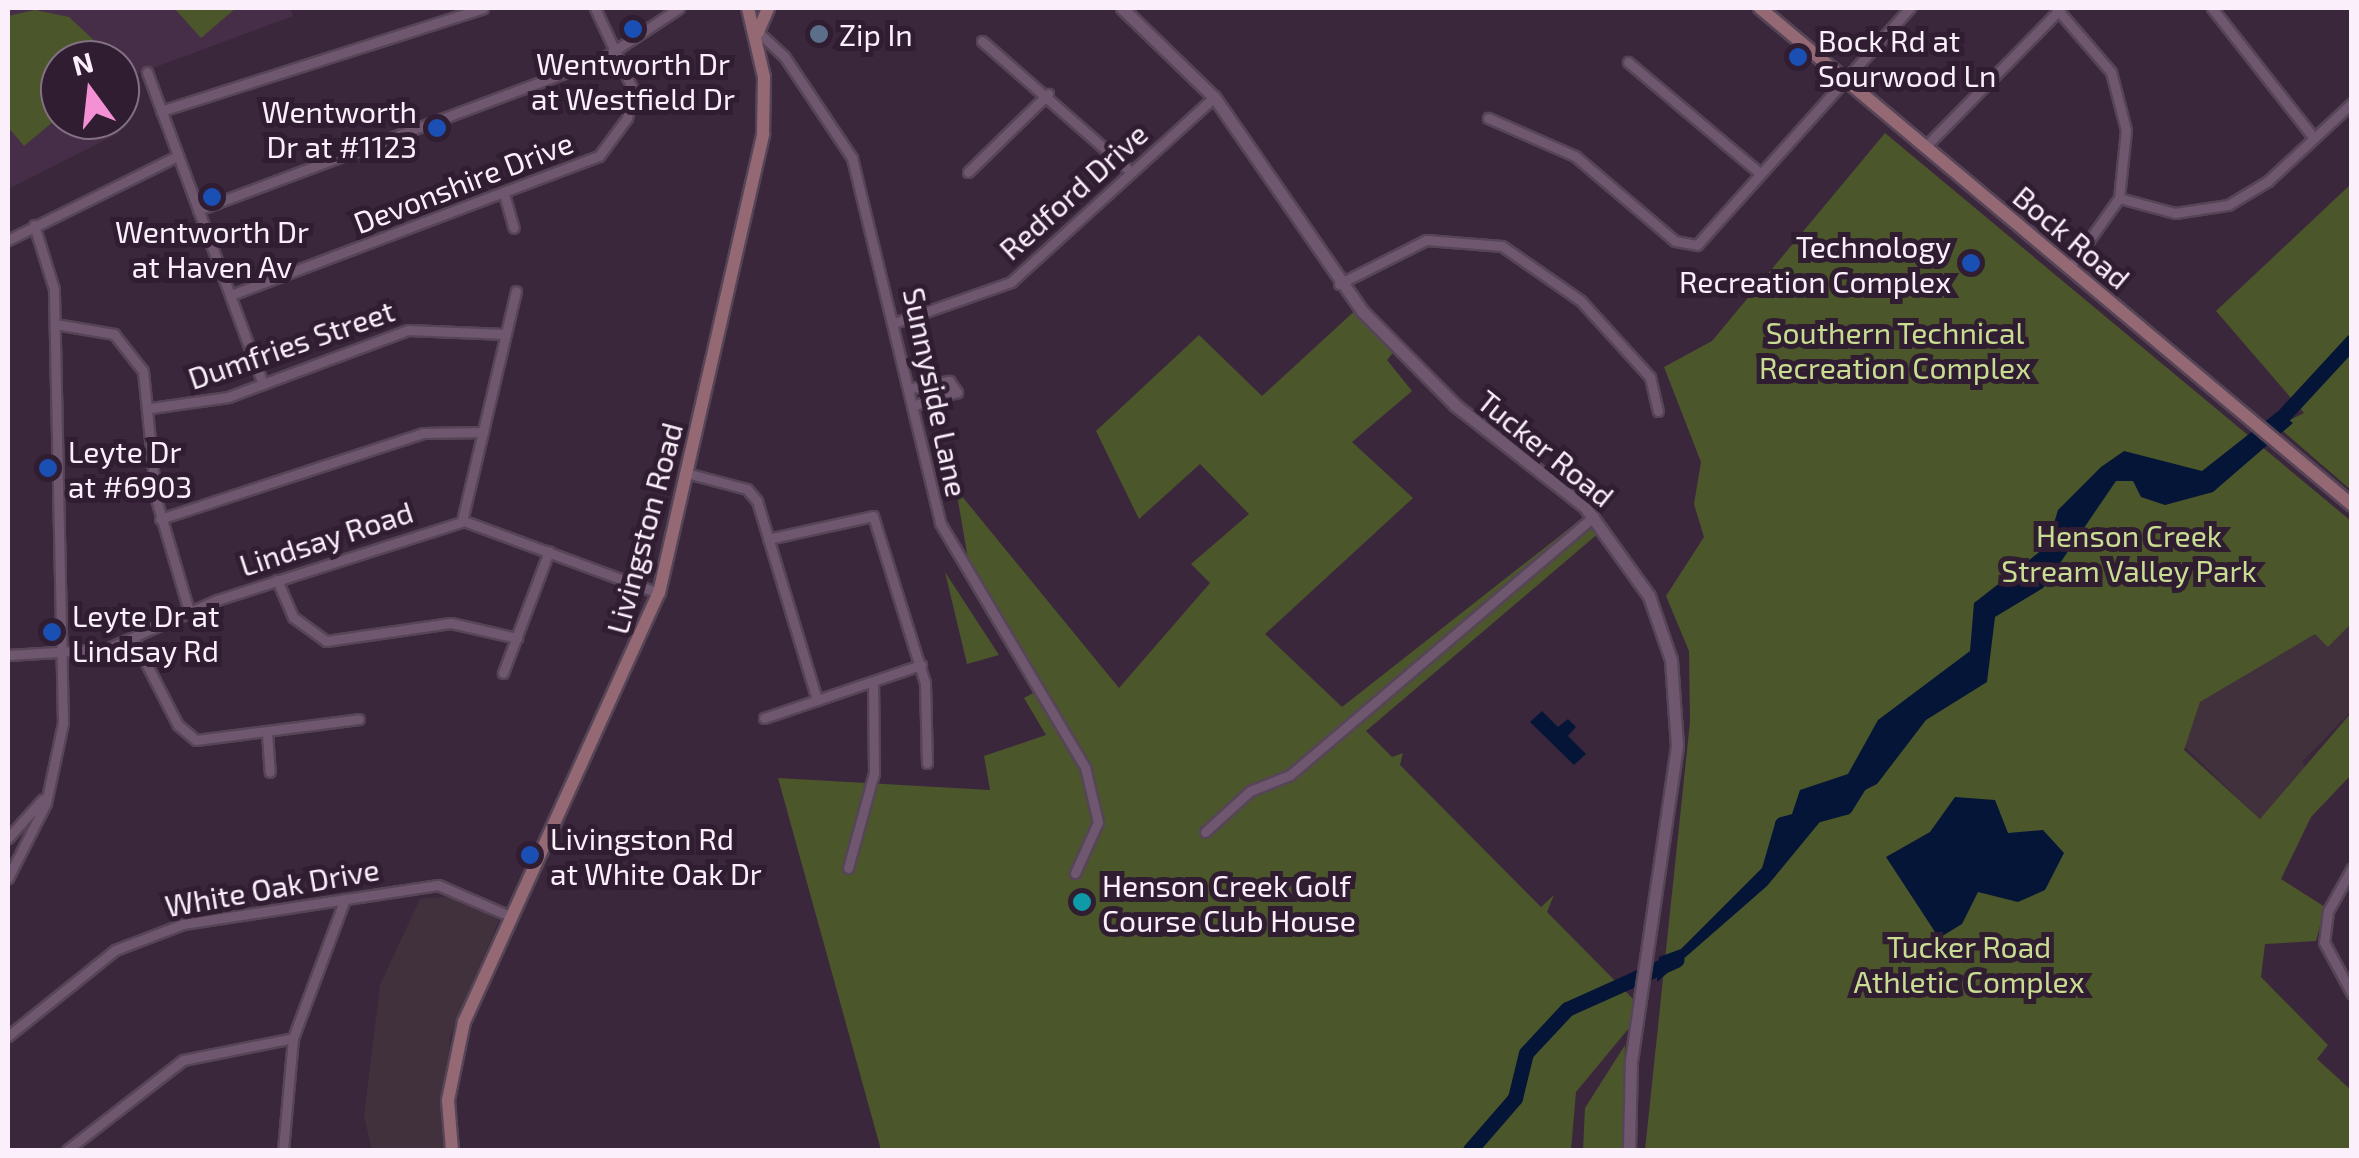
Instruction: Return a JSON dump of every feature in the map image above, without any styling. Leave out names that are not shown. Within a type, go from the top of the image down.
[{"type":"main road","name":"Livingston Road","points":[[452,1150],[455,1056],[512,916],[658,593],[764,134],[758,32],[748,8]]},
{"type":"main road","points":[[758,32],[768,8]]},
{"type":"main road","name":"Bock Road","points":[[1760,8],[2352,505]]},
{"type":"street","points":[[161,112],[483,8]]},
{"type":"street","name":"Devonshire Drive","points":[[231,295],[504,194],[610,144],[633,100],[620,48],[595,8]]},
{"type":"street","points":[[198,210],[620,48],[679,8]]},
{"type":"street","name":"Tucker Road","points":[[1122,8],[1214,97],[1339,284],[1416,371],[1594,516],[1648,596],[1675,682],[1677,746],[1641,998],[1629,1150]]},
{"type":"street","points":[[1488,118],[1574,156],[1687,247],[1706,241],[1842,77],[1910,8]]},
{"type":"street","points":[[1926,146],[2059,8],[2093,45],[2120,96],[2127,147],[2119,198],[2070,267]]},
{"type":"street","points":[[2212,8],[2314,138]]},
{"type":"street","name":"Sunnyside Lane","points":[[758,32],[784,56],[852,158],[898,322],[940,524],[1088,775],[1098,822],[1075,873]]},
{"type":"street","points":[[982,41],[1048,94],[1131,172]]},
{"type":"street","points":[[1628,62],[1760,173]]},
{"type":"street","points":[[146,72],[263,384]]},
{"type":"street","points":[[968,172],[1048,94]]},
{"type":"street","name":"Redford Drive","points":[[898,322],[1005,286],[1214,97]]},
{"type":"street","points":[[2119,198],[2175,213],[2218,208],[2260,188],[2352,103]]},
{"type":"street","points":[[8,240],[176,156]]},
{"type":"street","points":[[504,194],[514,228]]},
{"type":"street","points":[[8,874],[51,788],[62,735],[55,324],[34,225]]},
{"type":"street","points":[[1339,284],[1426,240],[1502,246],[1581,300],[1650,377],[1658,411]]},
{"type":"street","points":[[462,521],[516,291]]},
{"type":"street","points":[[55,324],[118,337],[144,371],[160,519],[190,611]]},
{"type":"street","name":"Dumfries Street","points":[[151,408],[263,384],[408,330],[505,334]]},
{"type":"street","points":[[912,388],[949,381],[957,392],[914,406]]},
{"type":"street","points":[[160,519],[422,433],[483,432]]},
{"type":"street","points":[[686,473],[747,489],[768,539],[816,700]]},
{"type":"street","points":[[768,539],[870,514],[921,665],[927,764]]},
{"type":"street","points":[[1205,832],[1250,791],[1290,775],[1594,516]]},
{"type":"street","name":"Lindsay Road","points":[[8,655],[60,654],[133,638],[190,611],[277,580],[462,521],[658,593]]},
{"type":"street","points":[[503,673],[549,550]]},
{"type":"street","points":[[277,580],[292,618],[326,641],[451,623],[517,638]]},
{"type":"street","points":[[133,638],[188,735],[215,742],[359,719]]},
{"type":"street","points":[[764,718],[921,665]]},
{"type":"street","points":[[848,868],[874,773],[873,682]]},
{"type":"street","points":[[267,734],[270,772]]},
{"type":"street","points":[[8,838],[51,788]]},
{"type":"street","points":[[2352,868],[2324,927],[2329,963],[2352,994]]},
{"type":"street","name":"White Oak Drive","points":[[8,1036],[130,942],[183,924],[442,885],[512,916]]},
{"type":"street","points":[[283,1150],[293,1038],[345,900]]},
{"type":"street","points":[[67,1150],[189,1058],[293,1038]]},
{"type":"shaded area","points":[[8,8],[290,8],[293,16],[140,73],[140,40],[40,40],[40,140],[105,140],[8,189]]},
{"type":"shaded area","points":[[2351,624],[2351,711],[2302,762],[2309,772],[2260,819],[2184,746],[2200,702],[2315,633],[2328,647]]},
{"type":"shaded area","points":[[450,896],[499,920],[450,1037],[443,1150],[372,1150],[364,1116],[380,985],[420,899]]},
{"type":"green space","points":[[174,8],[236,8],[201,38]]},
{"type":"green space","points":[[35,10],[69,17],[94,40],[40,40],[40,133],[24,146],[8,127],[8,16]]},
{"type":"green space","points":[[1885,133],[2351,521],[2351,624],[2328,647],[2315,634],[2200,702],[2184,750],[2260,819],[2351,713],[2351,775],[2311,817],[2281,879],[2325,907],[2316,941],[2265,944],[2261,977],[2328,1045],[2317,1059],[2351,1090],[2351,1150],[1645,1150],[1690,722],[1689,651],[1666,596],[1704,537],[1694,504],[1701,462],[1664,367],[1712,341]]},
{"type":"green space","name":"Henson Creek Stream Valley Park","points":[[2351,184],[2351,490],[2277,426],[2304,413],[2216,311]]},
{"type":"green space","points":[[1360,306],[1397,348],[1387,360],[1412,391],[1352,442],[1413,498],[1265,634],[1342,707],[1585,516],[1600,532],[1366,731],[1392,757],[1403,753],[1400,765],[1541,907],[1554,895],[1547,912],[1634,1000],[1629,1028],[1576,1092],[1571,1150],[881,1150],[778,778],[990,790],[984,756],[1046,735],[1024,698],[1037,691],[972,582],[956,489],[1119,688],[1210,583],[1191,564],[1249,514],[1200,464],[1139,519],[1096,431],[1199,335],[1262,396]]},
{"type":"green space","points":[[945,572],[999,655],[967,664]]},
{"type":"green space","points":[[1625,1045],[1622,1150],[1583,1150],[1585,1108]]},
{"type":"water","points":[[2277,412],[2293,423],[2213,492],[2165,505],[2141,497],[2133,481],[2116,481],[2043,588],[1995,617],[1987,682],[1926,720],[1877,784],[1833,806],[1767,886],[1657,982],[1659,957],[1681,949],[1780,850],[1800,790],[1848,774],[1878,720],[1970,651],[1974,603],[2047,546],[2058,510],[2101,467],[2124,451],[2202,471]]},
{"type":"water","points":[[1542,711],[1558,727],[1568,719],[1576,727],[1568,736],[1586,754],[1574,765],[1530,722]]},
{"type":"water","points":[[1955,797],[1995,800],[2008,833],[2043,830],[2064,853],[2045,890],[2018,902],[1978,892],[1962,924],[1939,938],[1886,857],[1930,832]]},
{"type":"waterway","points":[[2270,430],[2352,341]]},
{"type":"waterway","points":[[1768,872],[1782,824],[1845,807],[1865,775]]},
{"type":"waterway","points":[[1470,1150],[1515,1098],[1526,1053],[1567,1009],[1676,960]]},
{"type":"place","name":"Wentworth Dr at Westfield Dr","points":[[633,29]]},
{"type":"place","name":"Zip In","points":[[819,34]]},
{"type":"place","name":"Bock Rd at Sourwood Ln","points":[[1798,57]]},
{"type":"place","name":"Wentworth Dr at #1123","points":[[437,128]]},
{"type":"place","name":"Wentworth Dr at Haven Av","points":[[212,197]]},
{"type":"place","name":"Technology Recreation Complex","points":[[1971,263]]},
{"type":"place","name":"Leyte Dr at #6903","points":[[48,468]]},
{"type":"place","name":"Leyte Dr at Lindsay Rd","points":[[52,632]]},
{"type":"place","name":"Livingston Rd at White Oak Dr","points":[[530,855]]},
{"type":"place","name":"Henson Creek Golf Course Club House","points":[[1082,902]]},
{"type":"park label","name":"Southern Technical Recreation Complex","points":[[1895,349]]},
{"type":"park label","name":"Tucker Road Athletic Complex","points":[[1969,963]]}]
